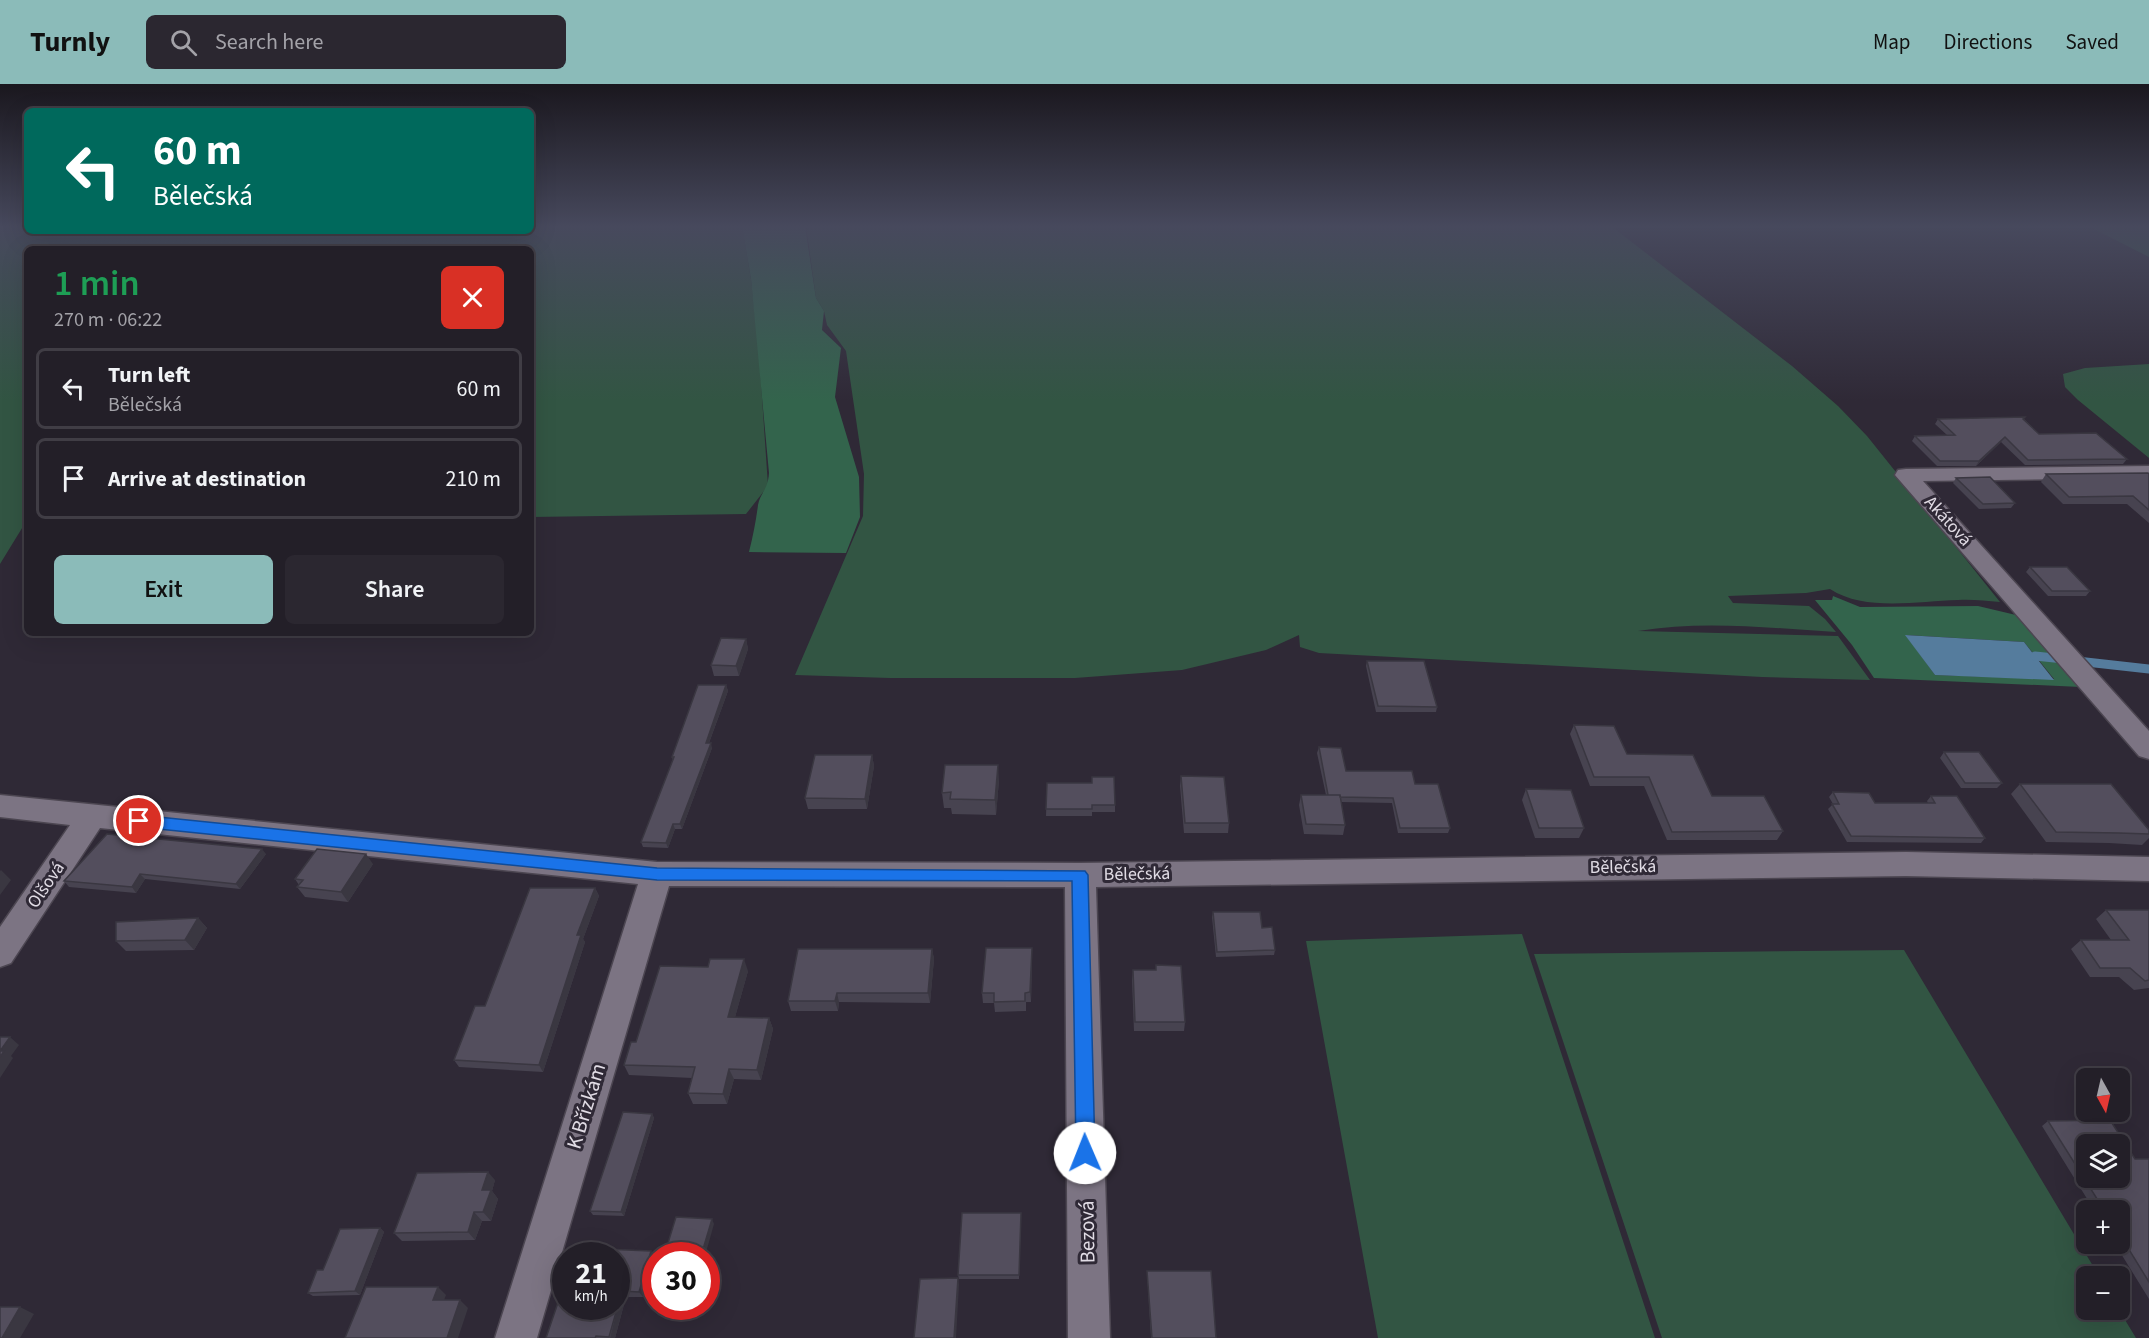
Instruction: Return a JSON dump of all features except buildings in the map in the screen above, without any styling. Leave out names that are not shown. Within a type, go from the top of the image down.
[{"type":"street","name":"Akátová","points":[[2149,472],[1906,475],[2149,749]]},
{"type":"street","name":"Bělečská","points":[[0,806],[657,874],[1080,875],[1906,864],[2149,869]]},
{"type":"street","name":"Olšová","points":[[0,954],[92,816]]},
{"type":"street","name":"K Břízkám","points":[[516,1338],[657,874]]},
{"type":"street","name":"Bezová","points":[[1080,875],[1089,1338]]},
{"type":"green space","points":[[0,285],[24,285],[24,525],[0,564]]},
{"type":"green space","points":[[534,285],[752,285],[759,353],[768,486],[746,514],[534,517]]},
{"type":"green space","points":[[752,285],[814,285],[816,298],[824,311],[822,330],[841,348],[835,397],[859,477],[860,517],[846,553],[749,552],[759,501],[769,473]]},
{"type":"green space","points":[[814,285],[1687,285],[1792,366],[1838,406],[1867,436],[2000,602],[1963,600],[1875,603],[1859,601],[1830,589],[1806,593],[1728,596],[1733,603],[1809,606],[1836,632],[1712,625],[1638,631],[1838,636],[1870,680],[1762,677],[1319,653],[1300,647],[1299,635],[1266,650],[1182,670],[1075,678],[890,678],[795,675],[863,516],[864,474],[846,351],[827,325],[824,311],[816,298]]},
{"type":"green space","points":[[2149,364],[2149,458],[2078,400],[2065,387],[2063,374],[2085,368]]},
{"type":"green space","points":[[1833,596],[1860,607],[1978,606],[2016,615],[2081,687],[1874,678],[1852,645],[1815,600],[1832,600]],"holes":[[[1906,635],[2024,642],[2054,679],[1935,675]]]},
{"type":"green space","points":[[1522,934],[1655,1338],[1378,1338],[1306,941]]},
{"type":"green space","points":[[1904,950],[2076,1238],[2076,1254],[2086,1254],[2093,1266],[2076,1266],[2076,1320],[2125,1320],[2136,1338],[1662,1338],[1534,954]]},
{"type":"water","points":[[1905,635],[2024,642],[2054,680],[1935,675]]},
{"type":"waterway","points":[[2035,656],[2064,659]]},
{"type":"waterway","points":[[2077,661],[2149,669]]},
{"type":"route","points":[[139,821],[657,874],[1080,875],[1085,1153]]}]
